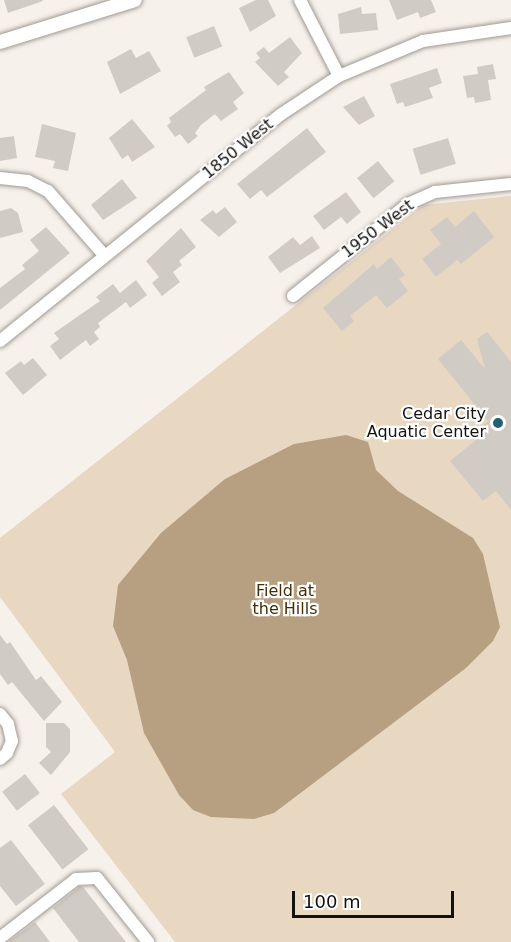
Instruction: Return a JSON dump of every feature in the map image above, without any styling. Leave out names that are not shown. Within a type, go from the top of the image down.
[{"type":"street","points":[[0,42],[135,0]]},
{"type":"street","points":[[300,0],[339,76]]},
{"type":"street","name":"1850 West","points":[[0,341],[280,115],[339,76],[423,41],[511,28]]},
{"type":"street","points":[[0,178],[28,181],[48,191],[105,256]]},
{"type":"street","name":"1950 West","points":[[293,296],[408,204],[435,192],[511,184]]},
{"type":"street","points":[[0,714],[8,724],[12,741],[7,753],[0,759]]},
{"type":"street","points":[[0,938],[76,879],[97,878],[148,942]]},
{"type":"green space","name":"Field at the Hills","points":[[511,196],[511,942],[175,942],[61,794],[115,752],[0,597],[0,538],[423,205]]},
{"type":"shaded area","points":[[346,435],[368,442],[376,470],[398,491],[473,538],[483,554],[500,627],[493,641],[466,668],[274,813],[254,819],[211,817],[193,810],[179,795],[144,733],[127,660],[113,626],[118,585],[161,533],[225,479],[294,444]]},
{"type":"building","points":[[4,0],[42,0],[43,1],[8,13]]},
{"type":"building","points":[[256,0],[268,0],[276,16],[250,32],[239,8]]},
{"type":"building","points":[[389,0],[431,0],[436,12],[420,18],[418,12],[397,20]]},
{"type":"building","points":[[361,7],[362,14],[376,13],[378,30],[340,34],[338,14]]},
{"type":"building","points":[[214,26],[222,46],[194,58],[186,37]]},
{"type":"building","points":[[290,37],[302,53],[284,72],[289,77],[278,86],[255,62],[260,58],[256,53],[264,47],[269,53]]},
{"type":"building","points":[[131,49],[136,58],[149,51],[161,71],[120,94],[107,62]]},
{"type":"building","points":[[493,64],[496,79],[488,80],[491,100],[475,103],[474,97],[467,98],[463,76],[478,74],[477,67]]},
{"type":"building","points":[[437,68],[442,83],[429,88],[433,98],[405,107],[403,102],[397,104],[390,84]]},
{"type":"building","points":[[229,72],[244,93],[233,102],[238,109],[221,121],[215,114],[201,125],[195,133],[198,136],[188,144],[180,134],[175,137],[167,126],[171,122],[169,118],[206,90],[204,87]]},
{"type":"building","points":[[364,96],[375,116],[359,125],[343,107]]},
{"type":"building","points":[[132,119],[155,147],[132,162],[128,155],[122,159],[109,138]]},
{"type":"building","points":[[42,124],[76,133],[68,171],[53,168],[55,161],[35,157]]},
{"type":"building","points":[[307,128],[326,152],[267,197],[261,190],[250,199],[237,184]]},
{"type":"building","points":[[14,136],[17,158],[0,161],[0,138]]},
{"type":"building","points":[[448,138],[456,164],[421,175],[413,149]]},
{"type":"building","points":[[378,161],[394,181],[373,198],[357,178]]},
{"type":"building","points":[[122,179],[137,198],[103,220],[91,205]]},
{"type":"building","points":[[346,192],[361,212],[347,224],[341,217],[324,230],[313,216]]},
{"type":"building","points":[[225,207],[237,222],[219,237],[200,220],[213,210],[216,214]]},
{"type":"building","points":[[11,208],[18,213],[23,232],[0,238],[0,211]]},
{"type":"building","points":[[474,211],[494,237],[461,264],[457,260],[436,277],[422,259],[441,244],[430,230],[447,217],[455,227]]},
{"type":"building","points":[[46,227],[70,253],[0,310],[0,288],[25,269],[22,265],[39,251],[30,240]]},
{"type":"building","points":[[181,228],[196,247],[179,261],[182,265],[173,272],[180,282],[162,296],[152,283],[159,277],[146,261]]},
{"type":"building","points":[[312,236],[320,248],[280,273],[268,257],[293,237],[300,245]]},
{"type":"building","points":[[391,257],[405,275],[399,279],[408,291],[387,308],[376,295],[350,316],[354,321],[342,331],[323,308],[374,264],[377,269]]},
{"type":"building","points":[[136,280],[147,295],[130,308],[126,302],[98,323],[100,327],[94,332],[99,339],[90,346],[86,340],[60,360],[50,346],[59,339],[54,333],[100,301],[96,297],[113,284],[120,293]]},
{"type":"building","name":"Cedar City Aquatic Center","points":[[487,332],[511,362],[511,510],[496,491],[483,501],[450,461],[487,431],[482,426],[488,421],[438,359],[461,340],[485,369],[477,339]]},
{"type":"building","points":[[33,358],[47,375],[23,395],[5,373],[21,361],[24,365]]},
{"type":"building","points":[[0,635],[7,644],[10,642],[36,680],[41,676],[62,702],[44,721],[12,682],[8,685],[0,674]]},
{"type":"building","points":[[46,723],[64,723],[70,729],[70,752],[51,775],[39,763],[51,752],[46,747]]},
{"type":"building","points":[[25,774],[40,793],[17,811],[2,792]]},
{"type":"building","points":[[54,805],[88,849],[62,869],[28,825]]},
{"type":"building","points":[[11,840],[45,884],[16,906],[0,886],[0,848]]},
{"type":"building","points":[[79,887],[83,887],[126,942],[79,942],[53,908]]},
{"type":"building","points":[[35,922],[50,942],[8,942]]},
{"type":"place","name":"Cedar City Aquatic Center","points":[[498,423]]}]
